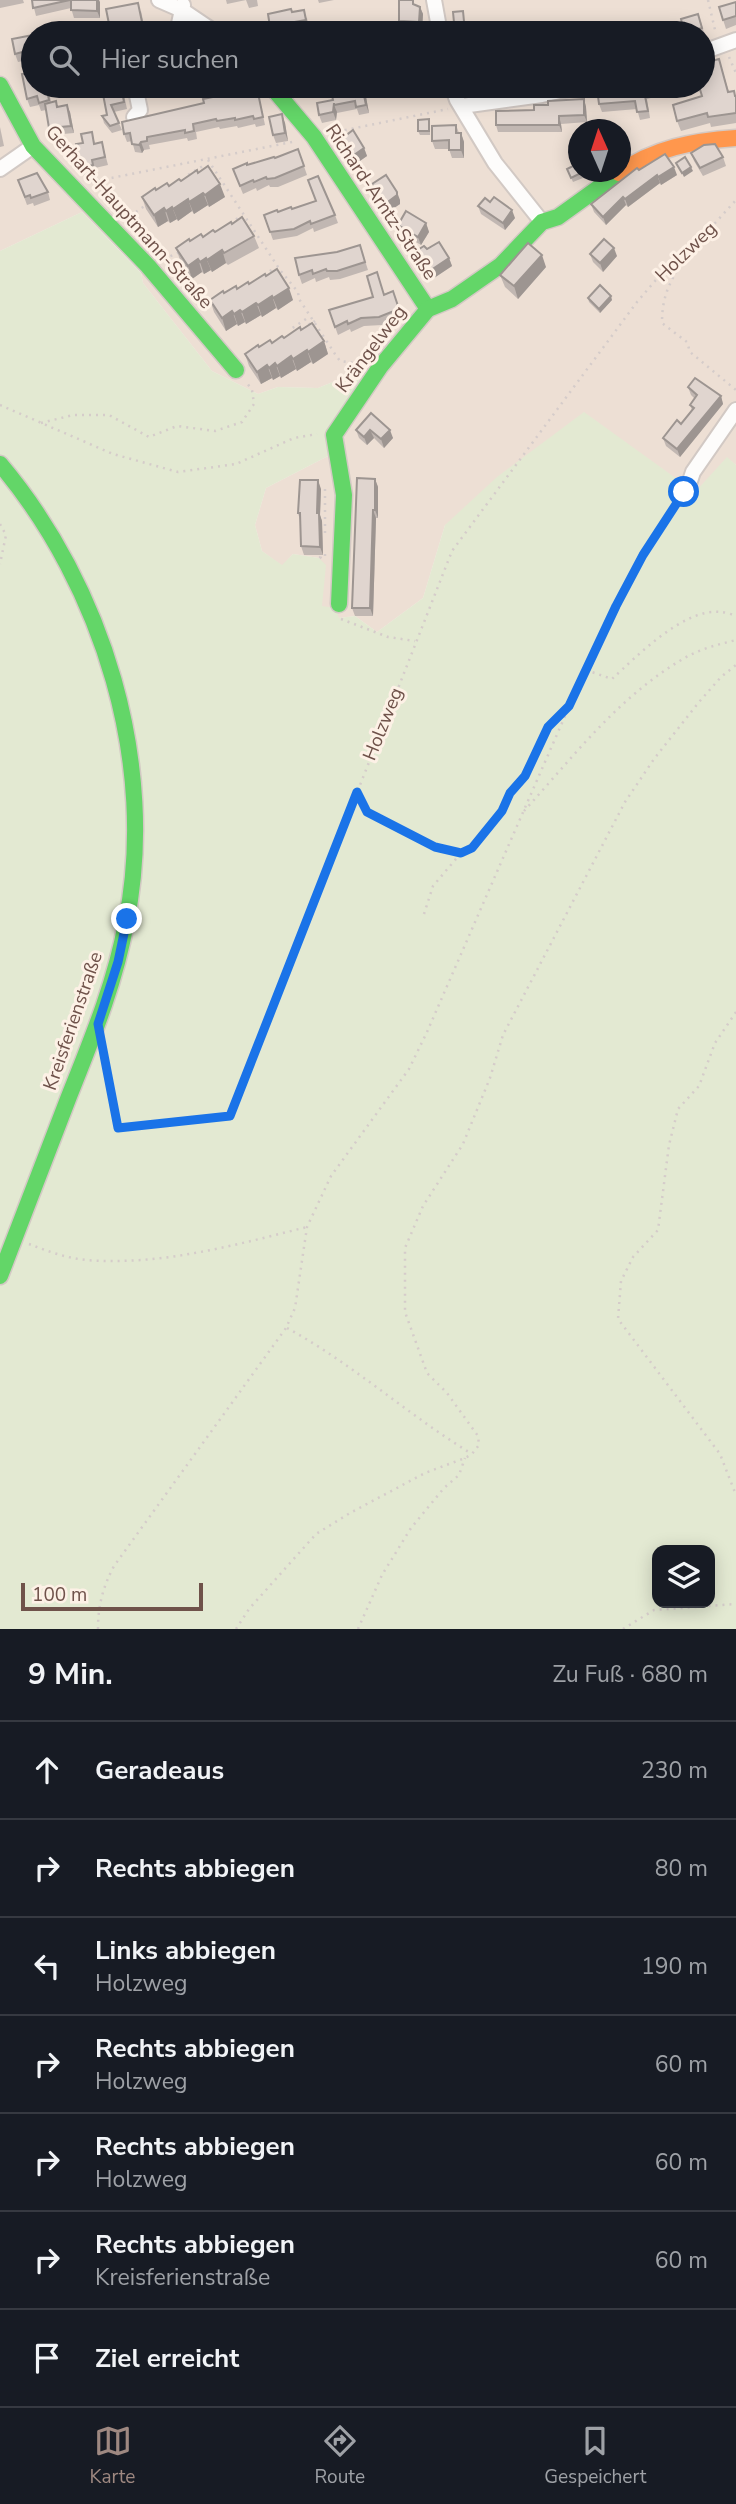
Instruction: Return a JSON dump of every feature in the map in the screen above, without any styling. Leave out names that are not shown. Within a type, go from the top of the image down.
[{"type":"street","points":[[159,0],[183,5],[202,21]]},
{"type":"street","points":[[434,0],[438,21]]},
{"type":"street","points":[[715,47],[736,40]]},
{"type":"street","name":"Gerhart-Hauptmann-Straße","points":[[0,85],[33,146],[148,266],[236,370]]},
{"type":"street","points":[[134,117],[140,110],[138,98]]},
{"type":"street","name":"Richard-Arntz-Straße","points":[[281,98],[314,137],[428,309]]},
{"type":"street","points":[[458,98],[495,163],[542,222]]},
{"type":"street","points":[[462,106],[520,98]]},
{"type":"street","name":"Krängelweg","points":[[334,435],[380,368],[428,309],[452,299],[501,265],[542,222],[558,217],[629,166],[665,149],[696,141],[736,138]]},
{"type":"street","points":[[0,169],[33,146]]},
{"type":"street","points":[[688,487],[693,472],[736,410]]},
{"type":"street","points":[[334,435],[344,495],[340,604]]},
{"type":"street","name":"Kreisferienstraße","points":[[0,464],[39,516],[64,558],[105,655],[128,752],[134,824],[129,908],[118,962],[98,1024],[0,1276]]},
{"type":"path","points":[[76,192],[89,183],[462,106]]},
{"type":"path","points":[[208,160],[280,270],[298,292],[299,299],[340,361],[354,363]]},
{"type":"path","points":[[190,182],[186,176],[203,166],[209,172],[214,170]]},
{"type":"path","name":"Holzweg","points":[[103,1050],[118,1128],[230,1116],[452,551],[637,302],[661,274],[686,255],[736,200]]},
{"type":"path","points":[[136,212],[145,205]]},
{"type":"path","points":[[223,228],[238,218],[241,222],[246,219]]},
{"type":"path","points":[[148,266],[182,251]]},
{"type":"path","points":[[686,255],[665,294],[662,323],[687,342],[690,352],[736,390]]},
{"type":"path","points":[[258,279],[273,269],[276,273],[280,270]]},
{"type":"path","points":[[295,335],[291,329],[306,319],[310,325],[315,321]]},
{"type":"path","points":[[41,423],[73,415],[109,415],[149,437],[177,426],[215,431],[242,422],[254,404],[252,390],[236,370]]},
{"type":"path","points":[[0,405],[113,454],[178,472],[236,464],[294,438],[319,434],[334,435]]},
{"type":"path","points":[[320,557],[325,556],[326,479]]},
{"type":"path","points":[[98,1629],[98,1607],[114,1566],[286,1328],[295,1308],[307,1227],[331,1176],[409,1069],[616,606],[643,555],[688,487]]},
{"type":"path","points":[[0,524],[6,535],[0,564]]},
{"type":"path","points":[[340,604],[339,618],[388,637],[417,642]]},
{"type":"path","points":[[586,670],[612,679],[665,631],[693,618],[718,611],[736,616]]},
{"type":"path","points":[[522,814],[615,710],[644,686],[690,655],[736,640]]},
{"type":"path","points":[[236,1629],[250,1609],[316,1534],[425,1472],[465,1458],[479,1445],[478,1436],[447,1393],[427,1373],[405,1312],[405,1248],[423,1206],[463,1144],[490,1078],[503,1035],[625,802],[654,759],[699,702],[721,677],[736,665]]},
{"type":"path","points":[[424,914],[433,886],[461,853],[472,848],[502,811],[510,793],[525,776],[548,727],[569,706]]},
{"type":"path","points":[[357,792],[367,812],[435,847],[461,853]]},
{"type":"path","points":[[736,1013],[715,1043],[699,1086],[678,1109],[669,1145],[658,1230],[633,1257],[621,1280],[618,1319],[720,1454],[736,1495]]},
{"type":"path","points":[[42,1249],[85,1260],[133,1260],[181,1255],[307,1227]]},
{"type":"path","points":[[286,1328],[322,1347],[439,1434],[472,1454]]},
{"type":"path","points":[[358,1629],[382,1574],[404,1539],[444,1488],[459,1475],[465,1458]]},
{"type":"path","points":[[623,1629],[654,1610],[736,1604]]},
{"type":"shaded area","points":[[0,0],[736,0],[736,465],[727,458],[696,492],[664,472],[445,525],[423,598],[377,632],[355,616],[339,618],[322,606],[319,558],[293,554],[282,566],[262,551],[255,525],[266,488],[328,456],[350,375],[318,388],[278,387],[258,394],[212,371],[143,283],[141,272],[82,212],[0,251]]},
{"type":"green space","points":[[82,212],[141,273],[143,283],[212,371],[258,394],[278,387],[318,388],[350,375],[363,381],[328,456],[266,488],[255,525],[262,551],[282,565],[293,554],[319,558],[326,565],[322,606],[335,608],[339,618],[355,616],[377,632],[423,598],[445,525],[497,477],[584,412],[695,492],[727,457],[736,465],[736,1629],[0,1629],[0,251]]},
{"type":"building","points":[[32,0],[70,0],[33,8]]},
{"type":"building","points":[[71,0],[97,0],[97,11],[71,10]]},
{"type":"building","points":[[399,0],[413,0],[413,4],[420,7],[419,21],[399,21]]},
{"type":"building","points":[[736,2],[736,16],[723,20],[719,7]]},
{"type":"building","points":[[138,3],[142,21],[108,21],[106,9]]},
{"type":"building","points":[[291,9],[292,12],[304,10],[306,20],[269,21],[268,14]]},
{"type":"building","points":[[463,11],[464,21],[454,21],[453,12]]},
{"type":"building","points":[[698,14],[700,21],[681,21]]},
{"type":"building","points":[[21,37],[21,52],[15,54],[12,39]]},
{"type":"building","points":[[719,59],[728,92],[734,91],[736,96],[736,113],[708,117],[707,113],[677,121],[673,105],[696,98],[715,98],[715,60]]},
{"type":"building","points":[[38,98],[49,98],[49,100],[39,103]]},
{"type":"building","points":[[104,98],[123,98],[124,102],[111,105],[119,123],[110,126],[102,116],[107,115]]},
{"type":"building","points":[[259,98],[263,117],[216,119],[193,124],[194,131],[185,133],[185,130],[147,137],[147,141],[139,145],[132,144],[130,133],[124,134],[122,122],[204,103],[203,99]]},
{"type":"building","points":[[365,98],[366,105],[356,107],[355,101],[334,103],[333,112],[319,115],[317,103]]},
{"type":"building","points":[[598,98],[645,98],[648,111],[637,112],[635,101],[599,104]]},
{"type":"building","points":[[584,99],[584,115],[559,116],[559,125],[496,125],[496,111],[534,110],[534,105],[548,105],[548,101]]},
{"type":"building","points":[[56,101],[57,107],[67,105],[71,126],[49,128],[45,104]]},
{"type":"building","points":[[282,114],[285,133],[273,135],[269,117]]},
{"type":"building","points":[[429,119],[429,131],[418,131],[418,120]]},
{"type":"building","points":[[456,125],[456,133],[461,133],[461,150],[449,150],[449,140],[432,141],[432,126]]},
{"type":"building","points":[[353,130],[364,148],[351,157],[340,140]]},
{"type":"building","points":[[92,132],[94,144],[102,142],[105,157],[92,160],[93,165],[81,168],[76,144],[83,143],[81,134]]},
{"type":"building","points":[[715,144],[723,157],[700,168],[691,153],[704,145]]},
{"type":"building","points":[[298,149],[304,166],[275,178],[266,177],[240,186],[233,169]]},
{"type":"building","points":[[665,154],[674,167],[658,177],[657,175],[625,199],[623,197],[603,217],[591,204],[619,182],[631,182],[631,173],[637,168],[639,170]]},
{"type":"building","points":[[685,157],[691,167],[682,173],[676,163]]},
{"type":"building","points":[[208,166],[220,184],[205,195],[203,193],[189,202],[188,199],[173,209],[172,207],[166,211],[164,208],[154,215],[142,197],[155,188],[156,190],[167,183],[169,186]]},
{"type":"building","points":[[37,173],[48,192],[31,198],[30,195],[25,197],[18,180]]},
{"type":"building","points":[[386,175],[397,195],[385,204],[372,184]]},
{"type":"building","points":[[318,176],[335,215],[311,224],[310,221],[294,229],[270,232],[264,215],[316,201],[308,180]]},
{"type":"building","points":[[494,197],[512,210],[503,223],[478,206],[485,198],[490,202]]},
{"type":"building","points":[[118,203],[141,224],[135,231],[113,208]]},
{"type":"building","points":[[406,211],[426,223],[418,237],[398,225]]},
{"type":"building","points":[[242,217],[254,236],[224,253],[222,250],[207,260],[206,258],[200,262],[198,259],[188,266],[176,248],[189,239],[190,241],[201,234],[203,237]]},
{"type":"building","points":[[604,239],[614,248],[600,263],[590,254]]},
{"type":"building","points":[[439,242],[449,258],[428,272],[416,251],[424,246],[427,249]]},
{"type":"building","points":[[528,243],[542,255],[514,286],[500,275]]},
{"type":"building","points":[[360,245],[365,262],[337,271],[326,269],[313,274],[312,270],[299,275],[295,258],[337,252]]},
{"type":"building","points":[[277,269],[289,288],[258,305],[256,303],[234,314],[232,311],[222,318],[210,300],[223,291],[224,293],[236,286],[237,289]]},
{"type":"building","points":[[377,272],[384,295],[393,291],[399,309],[379,317],[361,318],[348,324],[347,321],[335,327],[329,310],[373,297],[367,276]]},
{"type":"building","points":[[600,285],[611,296],[599,309],[588,298]]},
{"type":"building","points":[[312,323],[324,341],[293,359],[291,356],[277,366],[275,363],[269,368],[267,365],[257,372],[245,354],[258,345],[259,347],[270,340],[272,343]]},
{"type":"building","points":[[695,378],[721,396],[677,449],[663,438],[677,420],[681,424],[694,408],[690,405],[697,395],[688,387]]},
{"type":"building","points":[[371,413],[390,430],[381,439],[370,430],[364,437],[356,430]]},
{"type":"building","points":[[357,478],[375,479],[370,608],[352,608]]},
{"type":"building","points":[[300,480],[318,480],[320,547],[301,546],[298,513]]},
{"type":"traffic: fast","points":[[0,85],[33,146],[148,266],[236,370]]},
{"type":"traffic: fast","points":[[281,98],[314,137],[428,309]]},
{"type":"traffic: fast","points":[[339,604],[344,495],[334,435],[380,367],[428,309],[452,299],[501,265],[542,222],[558,217],[607,182]]},
{"type":"traffic: fast","points":[[0,464],[36,512],[68,565],[94,621],[114,680],[127,741],[134,802],[134,863],[126,923],[116,968],[94,1034],[0,1276]]},
{"type":"traffic: slow","points":[[631,165],[674,147],[736,138]]},
{"type":"route","points":[[127,919],[118,962],[98,1024],[118,1128],[230,1116],[357,792],[367,812],[435,847],[461,853],[472,848],[502,811],[510,793],[525,776],[548,727],[569,706],[643,555],[684,492]]}]
